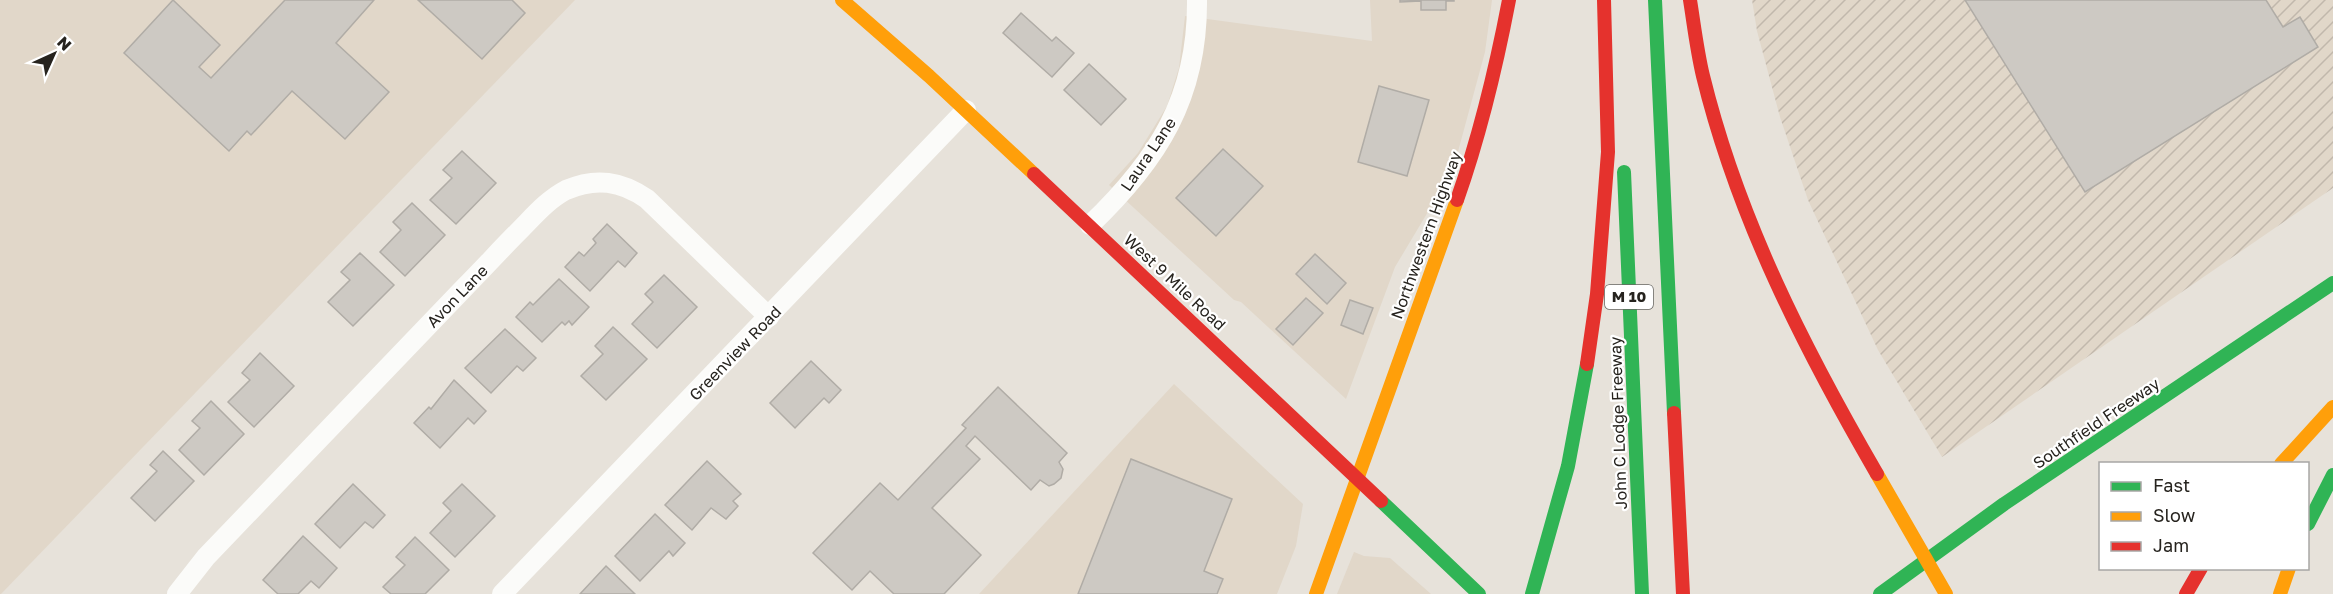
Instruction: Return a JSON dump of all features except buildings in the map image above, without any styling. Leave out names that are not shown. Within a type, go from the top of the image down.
[{"type":"main road","name":"West 9 Mile Road","points":[[842,0],[966,110],[1090,225],[1479,594]]},
{"type":"main road","name":"Northwestern Highway","points":[[1316,594],[1475,149],[1499,53],[1509,0]]},
{"type":"main road","points":[[1532,594],[1570,455],[1582,400],[1597,294],[1608,152],[1604,0]]},
{"type":"main road","points":[[1612,0],[1621,117]]},
{"type":"main road","name":"M 10","points":[[1655,0],[1677,422],[1683,594]]},
{"type":"main road","points":[[1690,0],[1703,75],[1725,155],[1781,296],[1846,420],[1906,520],[1946,594]]},
{"type":"main road","name":"John C Lodge Freeway","points":[[1624,163],[1642,594]]},
{"type":"main road","name":"Southfield Freeway","points":[[1880,594],[1970,529],[2333,283]]},
{"type":"main road","points":[[2283,462],[2333,407]]},
{"type":"main road","points":[[2309,520],[2333,475]]},
{"type":"main road","points":[[2186,594],[2200,570]]},
{"type":"main road","points":[[2280,594],[2288,570]]},
{"type":"street","name":"Laura Lane","points":[[1090,225],[1119,197],[1134,178],[1168,128],[1179,106],[1192,62],[1197,0]]},
{"type":"street","name":"Greenview Road","points":[[502,594],[966,110]]},
{"type":"street","name":"Avon Lane","points":[[177,594],[206,557],[539,210],[564,192],[589,183],[603,181],[618,183],[633,189],[647,199],[769,317]]},
{"type":"shaded area","points":[[0,0],[575,0],[1,594],[0,594]]},
{"type":"shaded area","points":[[1370,0],[1492,0],[1485,52],[1453,170],[1395,267],[1346,399],[1109,185],[1138,153],[1167,106],[1179,68],[1185,16],[1372,41]]},
{"type":"shaded area","points":[[1752,0],[2333,0],[2333,188],[1942,457],[1878,350],[1808,200],[1780,117],[1757,31]]},
{"type":"shaded area","points":[[1174,384],[1303,504],[1296,546],[1277,594],[979,594]]},
{"type":"shaded area","points":[[1354,552],[1364,556],[1390,558],[1431,594],[1337,594]]},
{"type":"traffic: fast","points":[[1655,0],[1674,413]]},
{"type":"traffic: fast","points":[[1624,172],[1642,594]]},
{"type":"traffic: fast","points":[[1880,594],[2004,504],[2333,283]]},
{"type":"traffic: fast","points":[[1532,594],[1568,466],[1587,364]]},
{"type":"traffic: fast","points":[[2309,522],[2333,475]]},
{"type":"traffic: fast","points":[[1381,501],[1479,594]]},
{"type":"traffic: slow","points":[[842,0],[929,76],[1034,174]]},
{"type":"traffic: slow","points":[[1316,594],[1457,200]]},
{"type":"traffic: slow","points":[[2283,462],[2333,407]]},
{"type":"traffic: slow","points":[[1877,474],[1946,594]]},
{"type":"traffic: slow","points":[[2280,594],[2288,570]]},
{"type":"traffic: jam","points":[[1457,200],[1487,101],[1509,0]]},
{"type":"traffic: jam","points":[[1587,364],[1597,294],[1608,152],[1604,0]]},
{"type":"traffic: jam","points":[[1690,0],[1701,67],[1718,129],[1754,232],[1799,330],[1877,474]]},
{"type":"traffic: jam","points":[[1034,174],[1381,501]]},
{"type":"traffic: jam","points":[[1674,413],[1683,594]]},
{"type":"traffic: jam","points":[[2186,594],[2200,570]]}]
